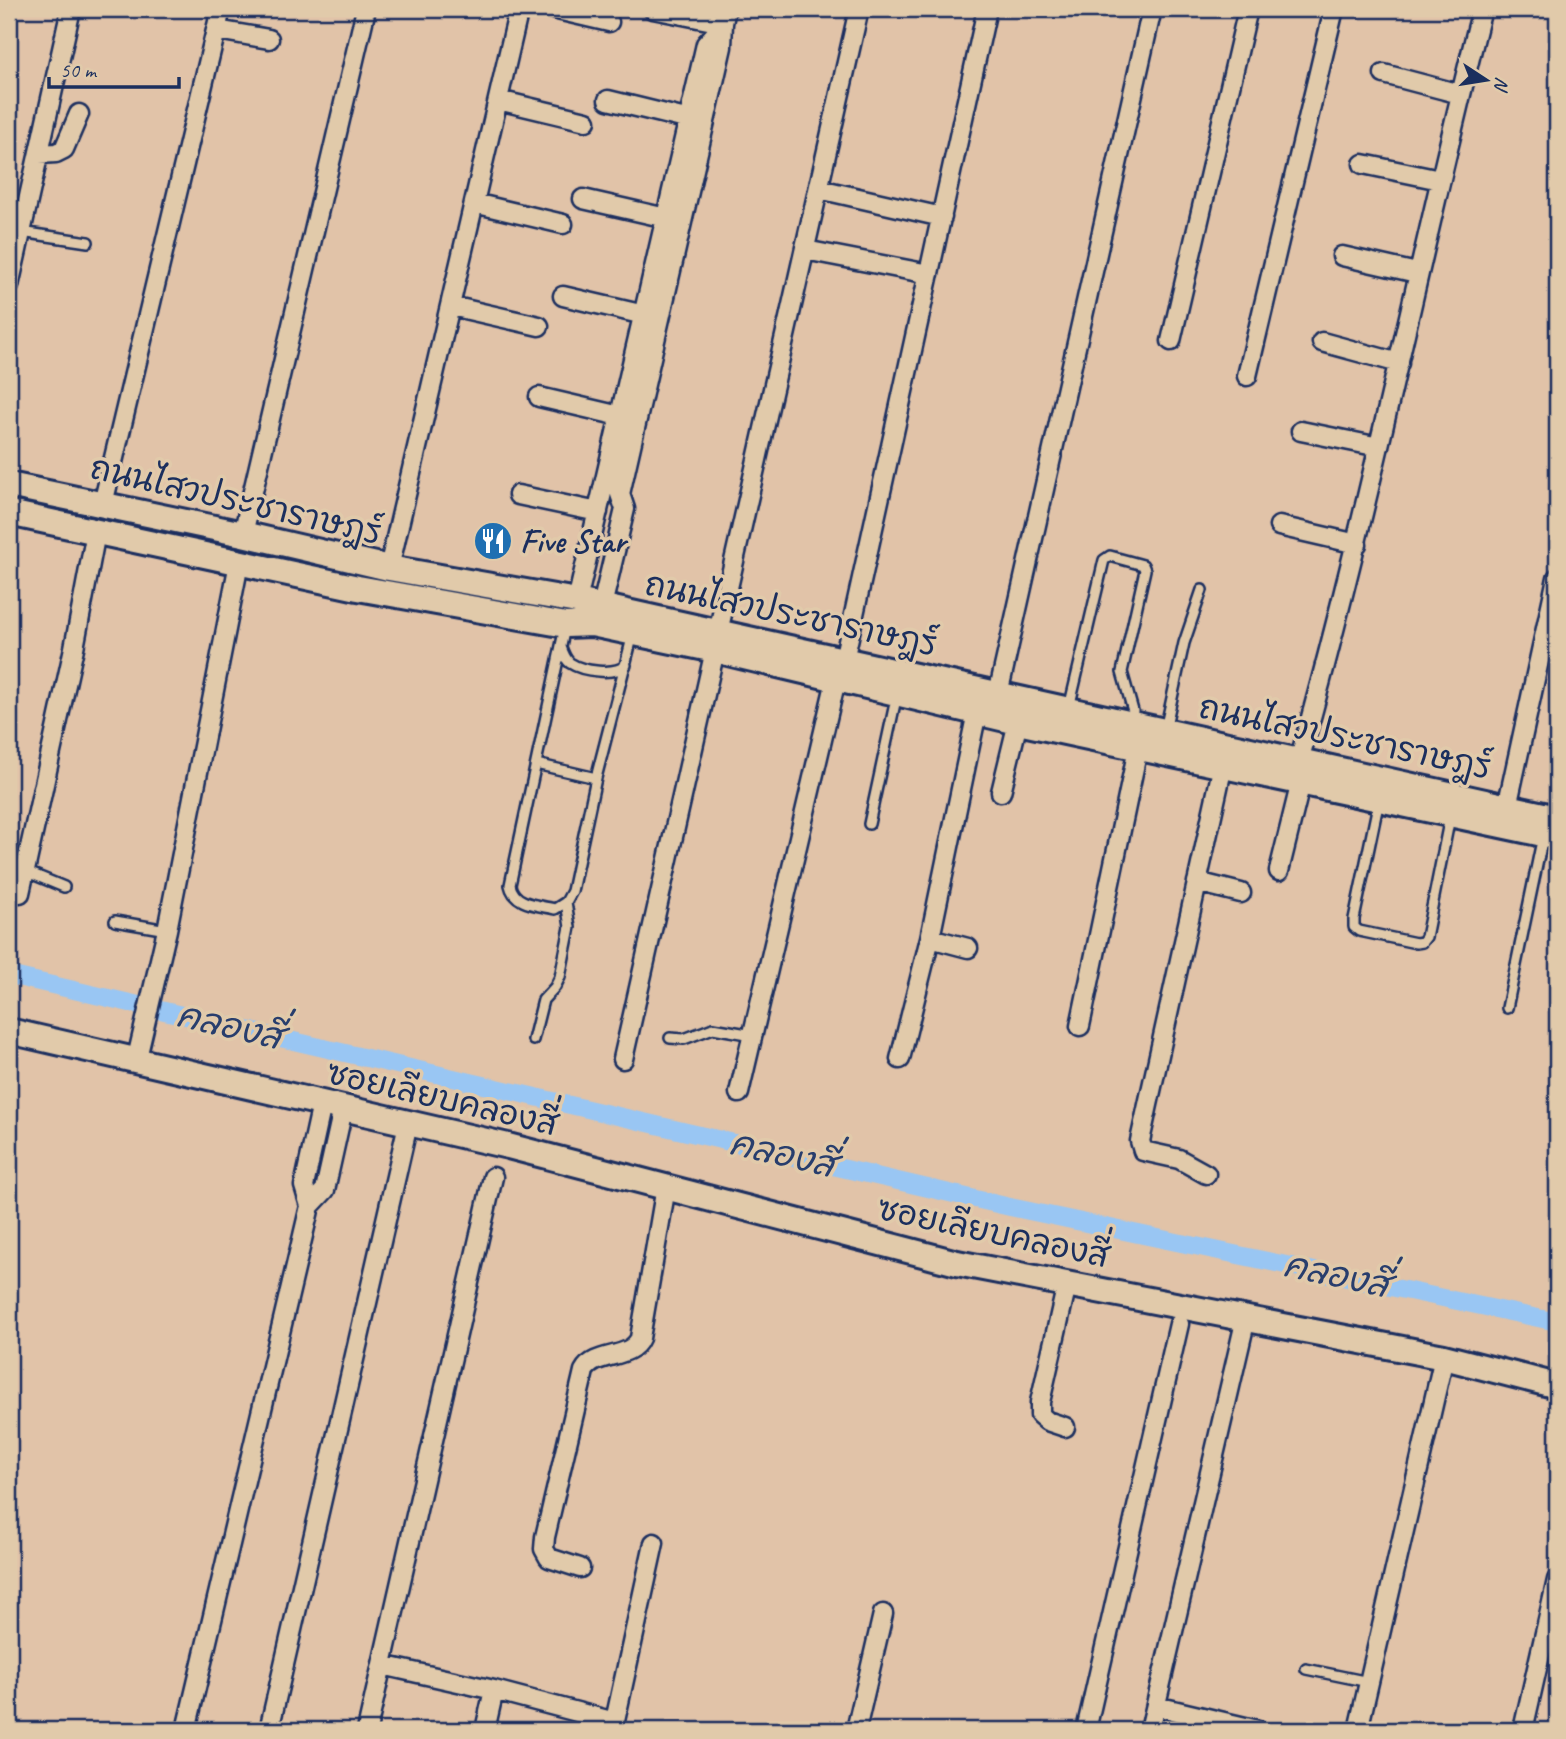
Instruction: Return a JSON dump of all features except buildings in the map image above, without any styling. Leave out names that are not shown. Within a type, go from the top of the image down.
[{"type":"main road","name":"ถนนไสวประชาราษฎร์","points":[[9,485],[243,534],[388,568],[602,606],[716,641],[840,670],[998,694],[1300,771],[1507,807],[1553,829]]},
{"type":"main road","name":"ถนนไสวประชาราษฎร์","points":[[9,513],[358,588],[563,636],[592,624],[633,633],[716,641]]},
{"type":"main road","name":"ถนนไสวประชาราษฎร์","points":[[840,670],[897,692],[1018,722],[1144,732],[1223,765],[1300,771],[1379,799],[1451,814],[1553,829]]},
{"type":"main road","name":"ซอยเลียบคลองสี่","points":[[9,1031],[139,1052],[332,1106],[666,1187],[957,1263],[1444,1357],[1557,1386]]},
{"type":"street","points":[[9,286],[71,9]]},
{"type":"street","points":[[103,504],[221,9]]},
{"type":"street","points":[[243,534],[366,9]]},
{"type":"street","points":[[388,568],[519,9]]},
{"type":"street","points":[[553,9],[609,22]]},
{"type":"street","points":[[577,601],[598,512],[611,492],[697,122],[706,44],[724,19],[653,9]]},
{"type":"street","points":[[623,1059],[859,9]]},
{"type":"street","points":[[739,1093],[840,670],[987,9]]},
{"type":"street","points":[[998,694],[1152,9]]},
{"type":"street","points":[[1171,341],[1248,9]]},
{"type":"street","points":[[1247,376],[1331,9]]},
{"type":"street","points":[[1279,871],[1300,771],[1357,544],[1418,273],[1482,9]]},
{"type":"street","points":[[217,30],[269,39]]},
{"type":"street","points":[[1384,74],[1460,94]]},
{"type":"street","points":[[498,100],[586,121]]},
{"type":"street","points":[[608,100],[697,122]]},
{"type":"street","points":[[39,154],[56,153],[64,149],[79,114]]},
{"type":"street","points":[[1363,164],[1440,180]]},
{"type":"street","points":[[819,189],[942,216]]},
{"type":"street","points":[[583,199],[674,220]]},
{"type":"street","points":[[474,203],[562,223]]},
{"type":"street","points":[[805,250],[929,274]]},
{"type":"street","points":[[1342,256],[1418,273]]},
{"type":"street","points":[[563,296],[652,316]]},
{"type":"street","points":[[451,306],[539,326]]},
{"type":"street","points":[[602,606],[625,509],[611,492],[620,416],[652,316]]},
{"type":"street","points":[[1322,342],[1399,363]]},
{"type":"street","points":[[539,397],[620,416]]},
{"type":"street","points":[[1301,430],[1379,447]]},
{"type":"street","points":[[518,495],[598,512]]},
{"type":"street","points":[[1279,526],[1357,544]]},
{"type":"street","points":[[20,893],[74,648],[96,532]]},
{"type":"street","points":[[139,1052],[167,930],[239,562]]},
{"type":"street","points":[[1507,807],[1557,578]]},
{"type":"street","points":[[900,1059],[930,937],[978,712]]},
{"type":"street","points":[[1000,792],[1018,722]]},
{"type":"street","points":[[1080,1026],[1144,732]]},
{"type":"street","points":[[1206,1174],[1179,1159],[1143,1151],[1140,1143],[1223,765]]},
{"type":"street","points":[[1197,882],[1241,893]]},
{"type":"street","points":[[930,937],[968,948]]},
{"type":"street","points":[[186,1730],[310,1206],[304,1186],[332,1106]]},
{"type":"street","points":[[269,1730],[408,1124]]},
{"type":"street","points":[[367,1730],[493,1177]]},
{"type":"street","points":[[580,1568],[549,1558],[544,1549],[545,1537],[584,1371],[589,1364],[634,1348],[640,1338],[666,1187]]},
{"type":"street","points":[[1065,1427],[1047,1421],[1040,1415],[1067,1284]]},
{"type":"street","points":[[1150,1730],[1246,1318]]},
{"type":"street","points":[[1086,1730],[1179,1324]]},
{"type":"street","points":[[1358,1730],[1444,1357]]},
{"type":"street","points":[[382,1665],[494,1690],[614,1726],[654,1543]]},
{"type":"street","points":[[1523,1730],[1557,1580]]},
{"type":"street","points":[[856,1730],[883,1614]]},
{"type":"street","points":[[485,1730],[494,1690]]},
{"type":"street","points":[[1156,1706],[1258,1730]]},
{"type":"lane","points":[[21,232],[88,242]]},
{"type":"lane","points":[[1069,710],[1104,560],[1110,556],[1143,565],[1145,570],[1122,672],[1133,711],[1144,732]]},
{"type":"lane","points":[[1144,732],[1184,643],[1202,590]]},
{"type":"lane","points":[[563,636],[511,879],[511,891],[518,900],[555,909],[566,902],[572,891],[596,778],[633,633]]},
{"type":"lane","points":[[563,636],[565,657],[572,664],[608,672],[619,671],[626,665]]},
{"type":"lane","points":[[869,824],[897,692]]},
{"type":"lane","points":[[536,764],[596,778]]},
{"type":"lane","points":[[1379,799],[1354,927],[1359,931],[1416,943],[1422,942],[1426,937],[1451,814]]},
{"type":"lane","points":[[1507,1009],[1553,829]]},
{"type":"lane","points":[[25,872],[64,887]]},
{"type":"lane","points":[[533,1040],[543,1000],[560,977],[570,927],[566,902]]},
{"type":"lane","points":[[115,921],[167,930]]},
{"type":"lane","points":[[670,1038],[684,1039],[713,1028],[753,1035]]},
{"type":"lane","points":[[1306,1669],[1369,1682]]},
{"type":"waterway","name":"คลองสี่","points":[[9,975],[1010,1207],[1557,1322]]},
{"type":"place","name":"Five Star","points":[[493,541]]}]
